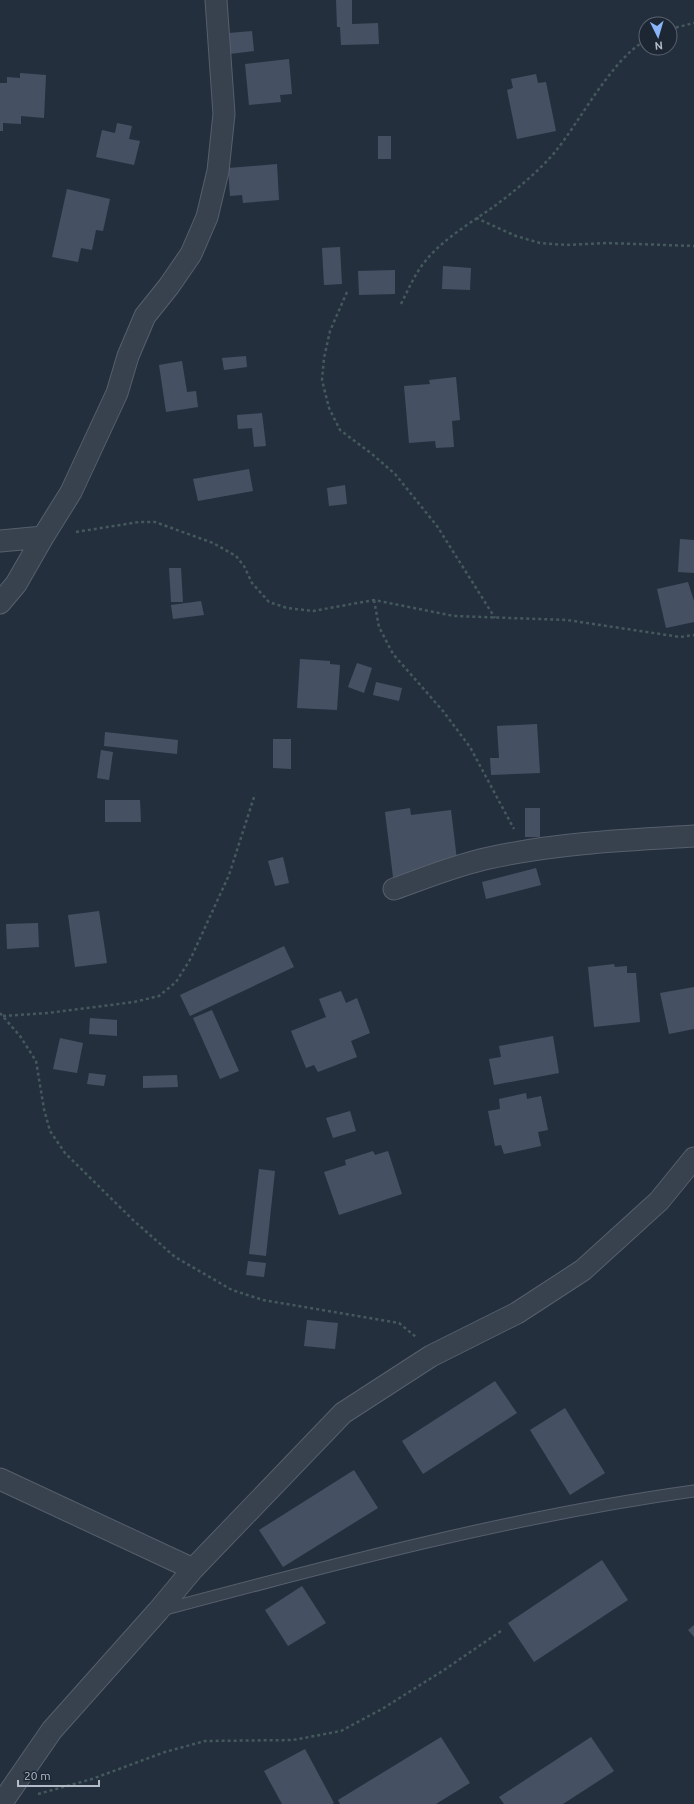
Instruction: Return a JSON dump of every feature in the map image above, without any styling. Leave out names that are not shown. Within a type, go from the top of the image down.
[{"type":"street","points":[[0,603],[16,584],[71,492],[117,393],[128,356],[144,316],[169,286],[191,254],[207,217],[218,171],[224,114],[216,0]]},
{"type":"street","points":[[0,541],[43,537]]},
{"type":"street","points":[[394,889],[448,869],[489,858],[527,851],[608,842],[694,836]]},
{"type":"street","points":[[1,1804],[52,1730],[158,1611],[193,1569],[343,1413],[431,1356],[516,1313],[582,1270],[659,1201],[694,1158]]},
{"type":"street","points":[[0,1479],[193,1569]]},
{"type":"lane","points":[[158,1611],[440,1539],[643,1498],[694,1491]]},
{"type":"path","points":[[678,27],[694,23]]},
{"type":"path","points":[[401,304],[424,263],[465,225],[496,205],[527,180],[553,154],[618,66],[638,44]]},
{"type":"path","points":[[476,218],[516,236],[540,243],[566,245],[607,243],[694,246]]},
{"type":"path","points":[[347,292],[330,331],[324,358],[322,380],[329,408],[340,430],[396,474],[437,526],[495,618]]},
{"type":"path","points":[[43,537],[139,522],[155,522],[213,543],[236,556],[244,566],[252,583],[268,602],[287,608],[313,611],[374,600],[454,616],[567,620],[680,636],[694,635]]},
{"type":"path","points":[[374,600],[379,627],[393,654],[443,711],[470,747],[527,851]]},
{"type":"path","points":[[3,1016],[110,1006],[134,1002],[159,996],[176,982],[191,958],[229,875],[255,794]]},
{"type":"path","points":[[0,1013],[20,1036],[36,1061],[44,1109],[50,1131],[65,1154],[133,1220],[175,1257],[232,1290],[262,1300],[399,1324],[417,1338],[431,1356]]},
{"type":"path","points":[[31,1796],[92,1779],[165,1752],[205,1741],[293,1740],[341,1731],[382,1709],[444,1670],[501,1631]]},
{"type":"building","points":[[336,0],[352,0],[352,24],[378,23],[379,44],[341,45],[340,27],[337,27]]},
{"type":"building","points":[[252,31],[254,51],[230,54],[229,33]]},
{"type":"building","points":[[289,59],[292,94],[280,95],[281,102],[249,105],[245,64]]},
{"type":"building","points":[[20,73],[46,75],[44,118],[21,116],[21,124],[3,123],[3,131],[0,131],[0,83],[7,83],[7,77],[20,78]]},
{"type":"building","points":[[536,74],[538,83],[546,82],[556,131],[517,139],[507,90],[513,88],[511,79]]},
{"type":"building","points":[[117,123],[132,126],[129,139],[140,141],[134,165],[96,157],[102,130],[115,133]]},
{"type":"building","points":[[378,136],[391,136],[391,159],[378,159]]},
{"type":"building","points":[[277,164],[279,200],[243,203],[242,195],[230,196],[228,168]]},
{"type":"building","points":[[67,189],[110,199],[103,231],[96,230],[92,250],[81,248],[78,262],[52,257]]},
{"type":"building","points":[[340,247],[342,284],[324,285],[322,248]]},
{"type":"building","points":[[443,266],[471,268],[470,290],[442,289]]},
{"type":"building","points":[[395,270],[395,294],[359,295],[358,271]]},
{"type":"building","points":[[246,356],[247,367],[224,370],[222,358]]},
{"type":"building","points":[[182,361],[187,392],[196,391],[198,407],[166,412],[159,365]]},
{"type":"building","points":[[456,377],[460,420],[452,421],[454,447],[436,448],[435,441],[409,443],[404,386],[430,384],[429,380]]},
{"type":"building","points":[[262,413],[266,446],[254,447],[252,428],[238,429],[237,415]]},
{"type":"building","points":[[249,469],[253,491],[198,501],[193,479]]},
{"type":"building","points":[[345,485],[347,504],[329,506],[327,488]]},
{"type":"building","points":[[680,539],[694,540],[694,573],[678,572]]},
{"type":"building","points":[[169,568],[181,568],[183,602],[171,602]]},
{"type":"building","points":[[688,582],[694,601],[694,622],[666,628],[657,589]]},
{"type":"building","points":[[201,601],[204,615],[173,619],[171,605]]},
{"type":"building","points":[[300,659],[330,661],[330,664],[340,665],[337,710],[297,708]]},
{"type":"building","points":[[357,663],[372,668],[364,693],[348,687]]},
{"type":"building","points":[[376,682],[402,688],[399,701],[373,695]]},
{"type":"building","points":[[537,724],[540,773],[491,775],[490,758],[499,758],[497,726]]},
{"type":"building","points":[[105,732],[178,740],[177,754],[104,746]]},
{"type":"building","points":[[273,739],[291,739],[291,769],[273,768]]},
{"type":"building","points":[[101,750],[113,752],[109,780],[97,778]]},
{"type":"building","points":[[105,800],[140,800],[141,822],[105,822]]},
{"type":"building","points":[[410,808],[411,815],[451,810],[457,860],[423,874],[393,877],[385,812]]},
{"type":"building","points":[[525,808],[540,808],[540,837],[525,837]]},
{"type":"building","points":[[283,857],[289,883],[275,886],[268,861]]},
{"type":"building","points":[[536,868],[541,885],[486,899],[482,882]]},
{"type":"building","points":[[99,911],[107,963],[75,967],[68,915]]},
{"type":"building","points":[[38,923],[39,947],[7,949],[6,924]]},
{"type":"building","points":[[284,946],[294,967],[190,1016],[180,995]]},
{"type":"building","points":[[614,964],[615,967],[627,966],[627,973],[636,973],[640,1022],[594,1027],[588,967]]},
{"type":"building","points":[[694,987],[694,1029],[669,1034],[660,993]]},
{"type":"building","points":[[341,991],[346,1003],[357,998],[370,1033],[351,1041],[357,1057],[318,1072],[314,1065],[306,1068],[291,1031],[326,1017],[319,999]]},
{"type":"building","points":[[212,1010],[239,1071],[220,1079],[193,1018]]},
{"type":"building","points":[[90,1018],[117,1020],[117,1036],[89,1034]]},
{"type":"building","points":[[553,1036],[559,1073],[494,1085],[489,1059],[501,1057],[499,1046]]},
{"type":"building","points":[[60,1038],[83,1043],[77,1073],[53,1069]]},
{"type":"building","points":[[89,1073],[106,1075],[104,1086],[87,1084]]},
{"type":"building","points":[[177,1075],[178,1087],[143,1088],[143,1076]]},
{"type":"building","points":[[526,1093],[527,1099],[541,1096],[548,1130],[538,1132],[541,1146],[504,1154],[501,1145],[495,1146],[488,1111],[500,1109],[499,1099]]},
{"type":"building","points":[[350,1111],[356,1131],[333,1138],[326,1118]]},
{"type":"building","points":[[373,1151],[375,1155],[388,1151],[402,1194],[339,1215],[324,1172],[346,1165],[345,1160]]},
{"type":"building","points":[[259,1169],[275,1171],[266,1256],[249,1254]]},
{"type":"building","points":[[248,1261],[266,1263],[264,1277],[246,1275]]},
{"type":"building","points":[[307,1320],[338,1323],[335,1349],[304,1346]]},
{"type":"building","points":[[495,1381],[517,1413],[423,1474],[402,1441]]},
{"type":"building","points":[[565,1408],[605,1473],[570,1495],[530,1430]]},
{"type":"building","points":[[354,1470],[378,1508],[283,1567],[259,1530]]},
{"type":"building","points":[[602,1560],[628,1600],[534,1662],[508,1623]]},
{"type":"building","points":[[302,1586],[326,1623],[288,1646],[265,1610]]},
{"type":"building","points":[[694,1625],[694,1637],[688,1630]]},
{"type":"building","points":[[441,1737],[470,1783],[436,1804],[340,1804],[338,1800]]},
{"type":"building","points":[[591,1737],[614,1771],[563,1804],[504,1804],[499,1797]]},
{"type":"building","points":[[305,1749],[334,1803],[282,1804],[264,1771]]}]
